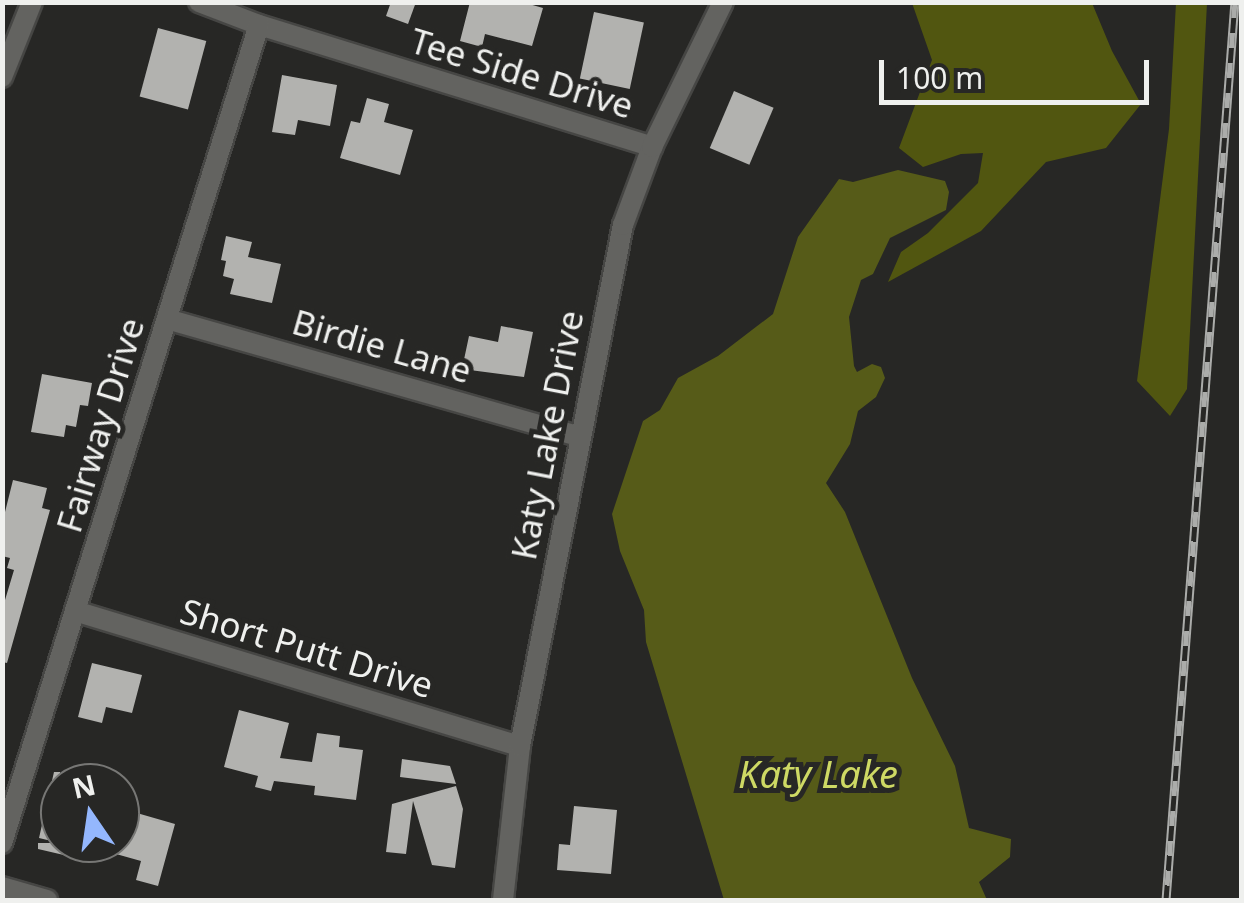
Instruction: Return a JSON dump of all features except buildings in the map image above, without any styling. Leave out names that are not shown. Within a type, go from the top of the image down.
[{"type":"street","points":[[2,77],[32,2]]},
{"type":"street","name":"Tee Side Drive","points":[[199,2],[259,25],[652,147]]},
{"type":"street","name":"Katy Lake Drive","points":[[504,900],[520,746],[623,225],[652,147],[723,2]]},
{"type":"street","name":"Fairway Drive","points":[[2,844],[259,25]]},
{"type":"street","name":"Birdie Lane","points":[[167,319],[579,436]]},
{"type":"street","name":"Short Putt Drive","points":[[75,612],[520,746]]},
{"type":"street","points":[[2,887],[47,900]]},
{"type":"shaded area","points":[[912,3],[1092,3],[1141,104],[1106,148],[1046,162],[981,231],[888,282],[901,252],[928,233],[978,183],[983,153],[961,154],[923,167],[899,148],[932,60]]},
{"type":"shaded area","points":[[1176,3],[1207,3],[1187,389],[1170,416],[1137,381],[1169,129]]},
{"type":"water","name":"Katy Lake","points":[[898,170],[945,181],[949,192],[946,210],[890,238],[873,274],[861,280],[849,317],[854,366],[857,372],[872,364],[881,367],[885,378],[876,397],[858,411],[850,444],[826,483],[845,512],[912,678],[955,766],[969,828],[1011,839],[1010,857],[979,882],[987,900],[724,900],[646,642],[644,610],[620,551],[612,514],[643,421],[660,410],[678,378],[718,356],[773,314],[798,237],[839,179],[853,182]]},
{"type":"railway","points":[[1166,900],[1235,2]]}]
